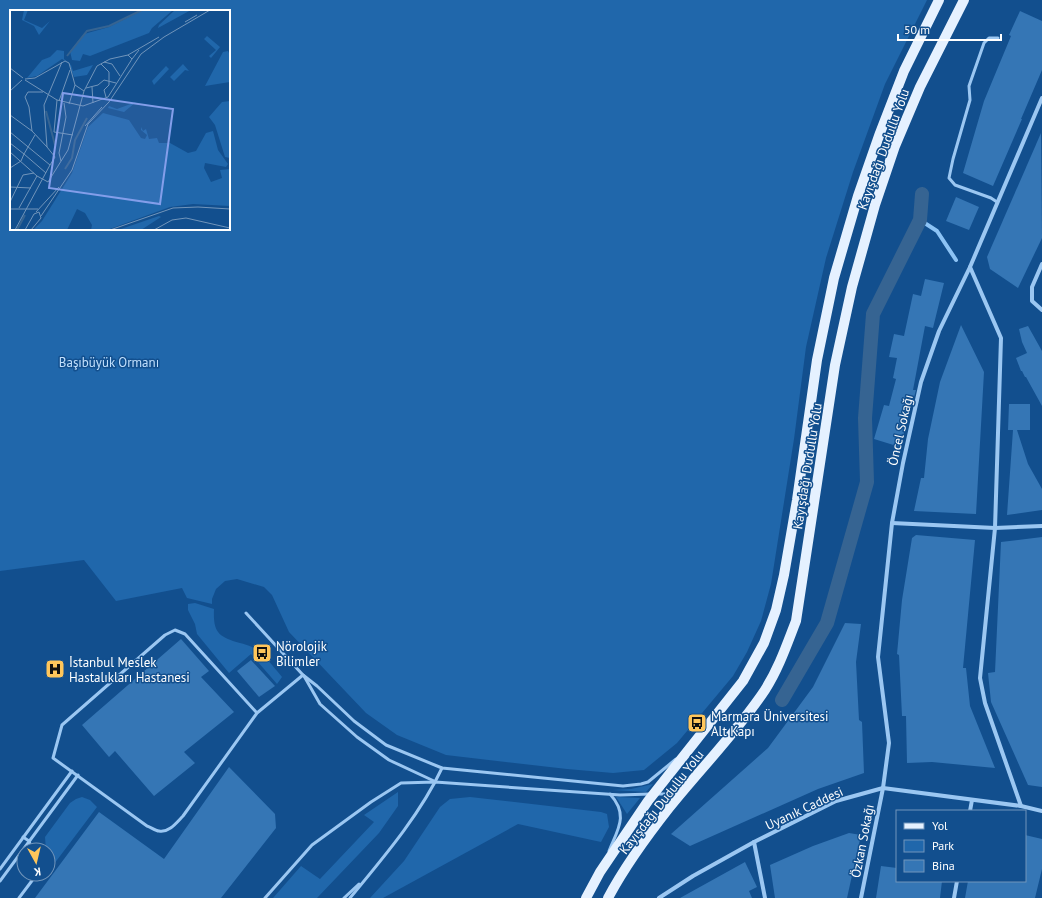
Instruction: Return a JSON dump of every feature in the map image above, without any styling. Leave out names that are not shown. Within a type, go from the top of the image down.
[{"type":"main road","name":"Kayışdağı Dudullu Yolu","points":[[586,898],[600,872],[653,794],[743,680],[764,643],[776,610],[784,575],[797,500],[817,360],[834,278],[858,196],[880,134],[904,71],[939,0]]},
{"type":"main road","name":"Kayışdağı Dudullu Yolu","points":[[608,898],[622,872],[669,808],[733,734],[766,689],[782,659],[796,620],[835,365],[854,279],[875,205],[895,146],[920,87],[964,0]]},
{"type":"street","name":"Öncel Sokağı","points":[[883,788],[889,743],[878,657],[892,523],[903,463],[921,382],[939,331],[970,267],[1042,98]]},
{"type":"street","points":[[1042,264],[1032,287],[1032,301],[1042,310]]},
{"type":"street","points":[[970,267],[1002,338],[995,528],[980,678],[985,703],[1021,806]]},
{"type":"street","points":[[892,523],[995,528],[1042,526]]},
{"type":"street","name":"Uyanık Caddesi","points":[[659,898],[693,876],[754,842],[836,801],[883,788],[1021,806],[1042,811]]},
{"type":"street","name":"Özkan Sokağı","points":[[861,898],[883,788]]},
{"type":"street","points":[[970,810],[972,800]]},
{"type":"street","points":[[754,842],[765,898]]},
{"type":"street","points":[[954,898],[957,882]]},
{"type":"lane","points":[[998,38],[989,38],[984,43],[981,50],[969,86],[970,100],[953,158],[949,178],[955,185],[998,202]]},
{"type":"lane","points":[[246,613],[303,675],[317,686],[354,721],[386,745],[442,768],[623,786],[641,784],[654,778],[696,740]]},
{"type":"lane","points":[[256,713],[185,634],[175,630],[165,635],[62,725],[53,758],[147,826],[159,832],[166,831],[175,825],[183,816],[256,713],[303,675]]},
{"type":"lane","points":[[303,675],[320,704],[357,737],[389,760],[435,782]]},
{"type":"lane","points":[[350,898],[400,836],[435,782],[442,768]]},
{"type":"lane","points":[[0,869],[72,771]]},
{"type":"lane","points":[[0,881],[78,775]]},
{"type":"lane","points":[[266,898],[312,845],[371,802],[401,783],[435,782],[610,794],[672,793],[687,788]]},
{"type":"lane","points":[[600,872],[621,818],[616,802],[610,794]]},
{"type":"lane","points":[[23,837],[29,841]]},
{"type":"lane","points":[[344,898],[367,878]]},
{"type":"lane","points":[[19,898],[31,882]]},
{"type":"green space","name":"Başıbüyük Ormanı","points":[[0,0],[927,0],[885,84],[853,172],[826,258],[806,347],[794,439],[771,584],[761,621],[747,652],[733,676],[677,743],[644,770],[613,773],[446,755],[397,735],[366,713],[289,632],[272,595],[264,587],[237,579],[225,581],[216,589],[212,599],[212,604],[187,598],[182,588],[116,601],[84,560],[0,571]]},
{"type":"green space","points":[[195,603],[214,609],[216,628],[222,636],[252,647],[264,657],[282,677],[277,684],[251,654],[229,673],[197,634],[195,624],[188,610],[188,604]]},
{"type":"green space","points":[[653,784],[646,792],[612,790],[631,789]]},
{"type":"green space","points":[[398,792],[398,806],[379,833],[317,898],[273,898],[301,866],[320,879],[374,822],[364,815]]},
{"type":"green space","points":[[82,797],[90,800],[97,807],[56,861],[56,842],[45,842],[45,837],[70,803]]},
{"type":"green space","points":[[470,797],[601,812],[607,814],[609,827],[601,842],[518,824],[383,898],[370,898],[404,861],[440,807],[450,799]]},
{"type":"green space","points":[[616,797],[640,798],[627,814]]},
{"type":"building","points":[[1020,11],[1042,21],[1042,70],[993,186],[963,173],[984,101],[1011,36],[1009,35]]},
{"type":"building","points":[[1041,133],[1042,238],[1018,288],[990,269],[987,257]]},
{"type":"building","points":[[956,197],[979,207],[969,230],[946,221]]},
{"type":"building","points":[[925,279],[944,283],[933,328],[925,326],[913,390],[916,390],[900,447],[874,439],[884,405],[889,406],[896,379],[893,378],[897,358],[889,357],[894,334],[904,336],[913,294],[921,296]]},
{"type":"building","points":[[961,325],[984,372],[976,514],[914,511],[921,478],[924,478],[928,439],[940,382]]},
{"type":"building","points":[[1028,326],[1042,351],[1042,406],[1026,377],[1021,371],[1016,358],[1027,353],[1022,342],[1019,329]]},
{"type":"building","points":[[1009,404],[1030,404],[1030,430],[1017,430],[1028,464],[1042,489],[1042,510],[1007,515],[1013,430],[1008,430]]},
{"type":"building","points":[[916,535],[975,540],[963,668],[966,668],[970,706],[995,768],[932,762],[907,763],[906,716],[902,716],[899,655],[897,654],[902,600],[912,538]]},
{"type":"building","points":[[1042,537],[1042,787],[1028,785],[991,702],[988,673],[995,672],[1001,542]]},
{"type":"building","points":[[845,623],[861,624],[856,662],[859,720],[862,722],[864,773],[818,789],[690,846],[671,834],[768,748],[813,687]]},
{"type":"building","points":[[181,639],[209,671],[201,677],[234,712],[184,752],[195,763],[154,796],[115,751],[109,757],[82,725]]},
{"type":"building","points":[[251,660],[275,686],[259,697],[237,671]]},
{"type":"building","points":[[229,767],[275,814],[276,828],[221,898],[35,898],[47,882],[56,882],[56,870],[99,812],[164,859]]},
{"type":"building","points":[[849,833],[861,835],[847,898],[775,898],[770,865],[813,846]]},
{"type":"building","points":[[1026,835],[1042,839],[1042,869],[1035,898],[965,898],[968,882],[1026,882]]},
{"type":"building","points":[[745,862],[757,887],[749,891],[752,898],[680,898]]},
{"type":"building","points":[[881,866],[896,868],[896,882],[942,882],[940,898],[876,898]]},
{"type":"waterway","points":[[782,700],[827,623],[867,482],[865,418],[873,314],[920,220],[922,194]]},
{"type":"waterway","points":[[920,220],[937,231],[956,260]]},
{"type":"place","name":"Nörolojik Bilimler","points":[[262,653]]},
{"type":"place","name":"İstanbul Meslek Hastalıkları Hastanesi","points":[[55,669]]},
{"type":"place","name":"Marmara Üniversitesi Alt Kapı","points":[[697,723]]}]
